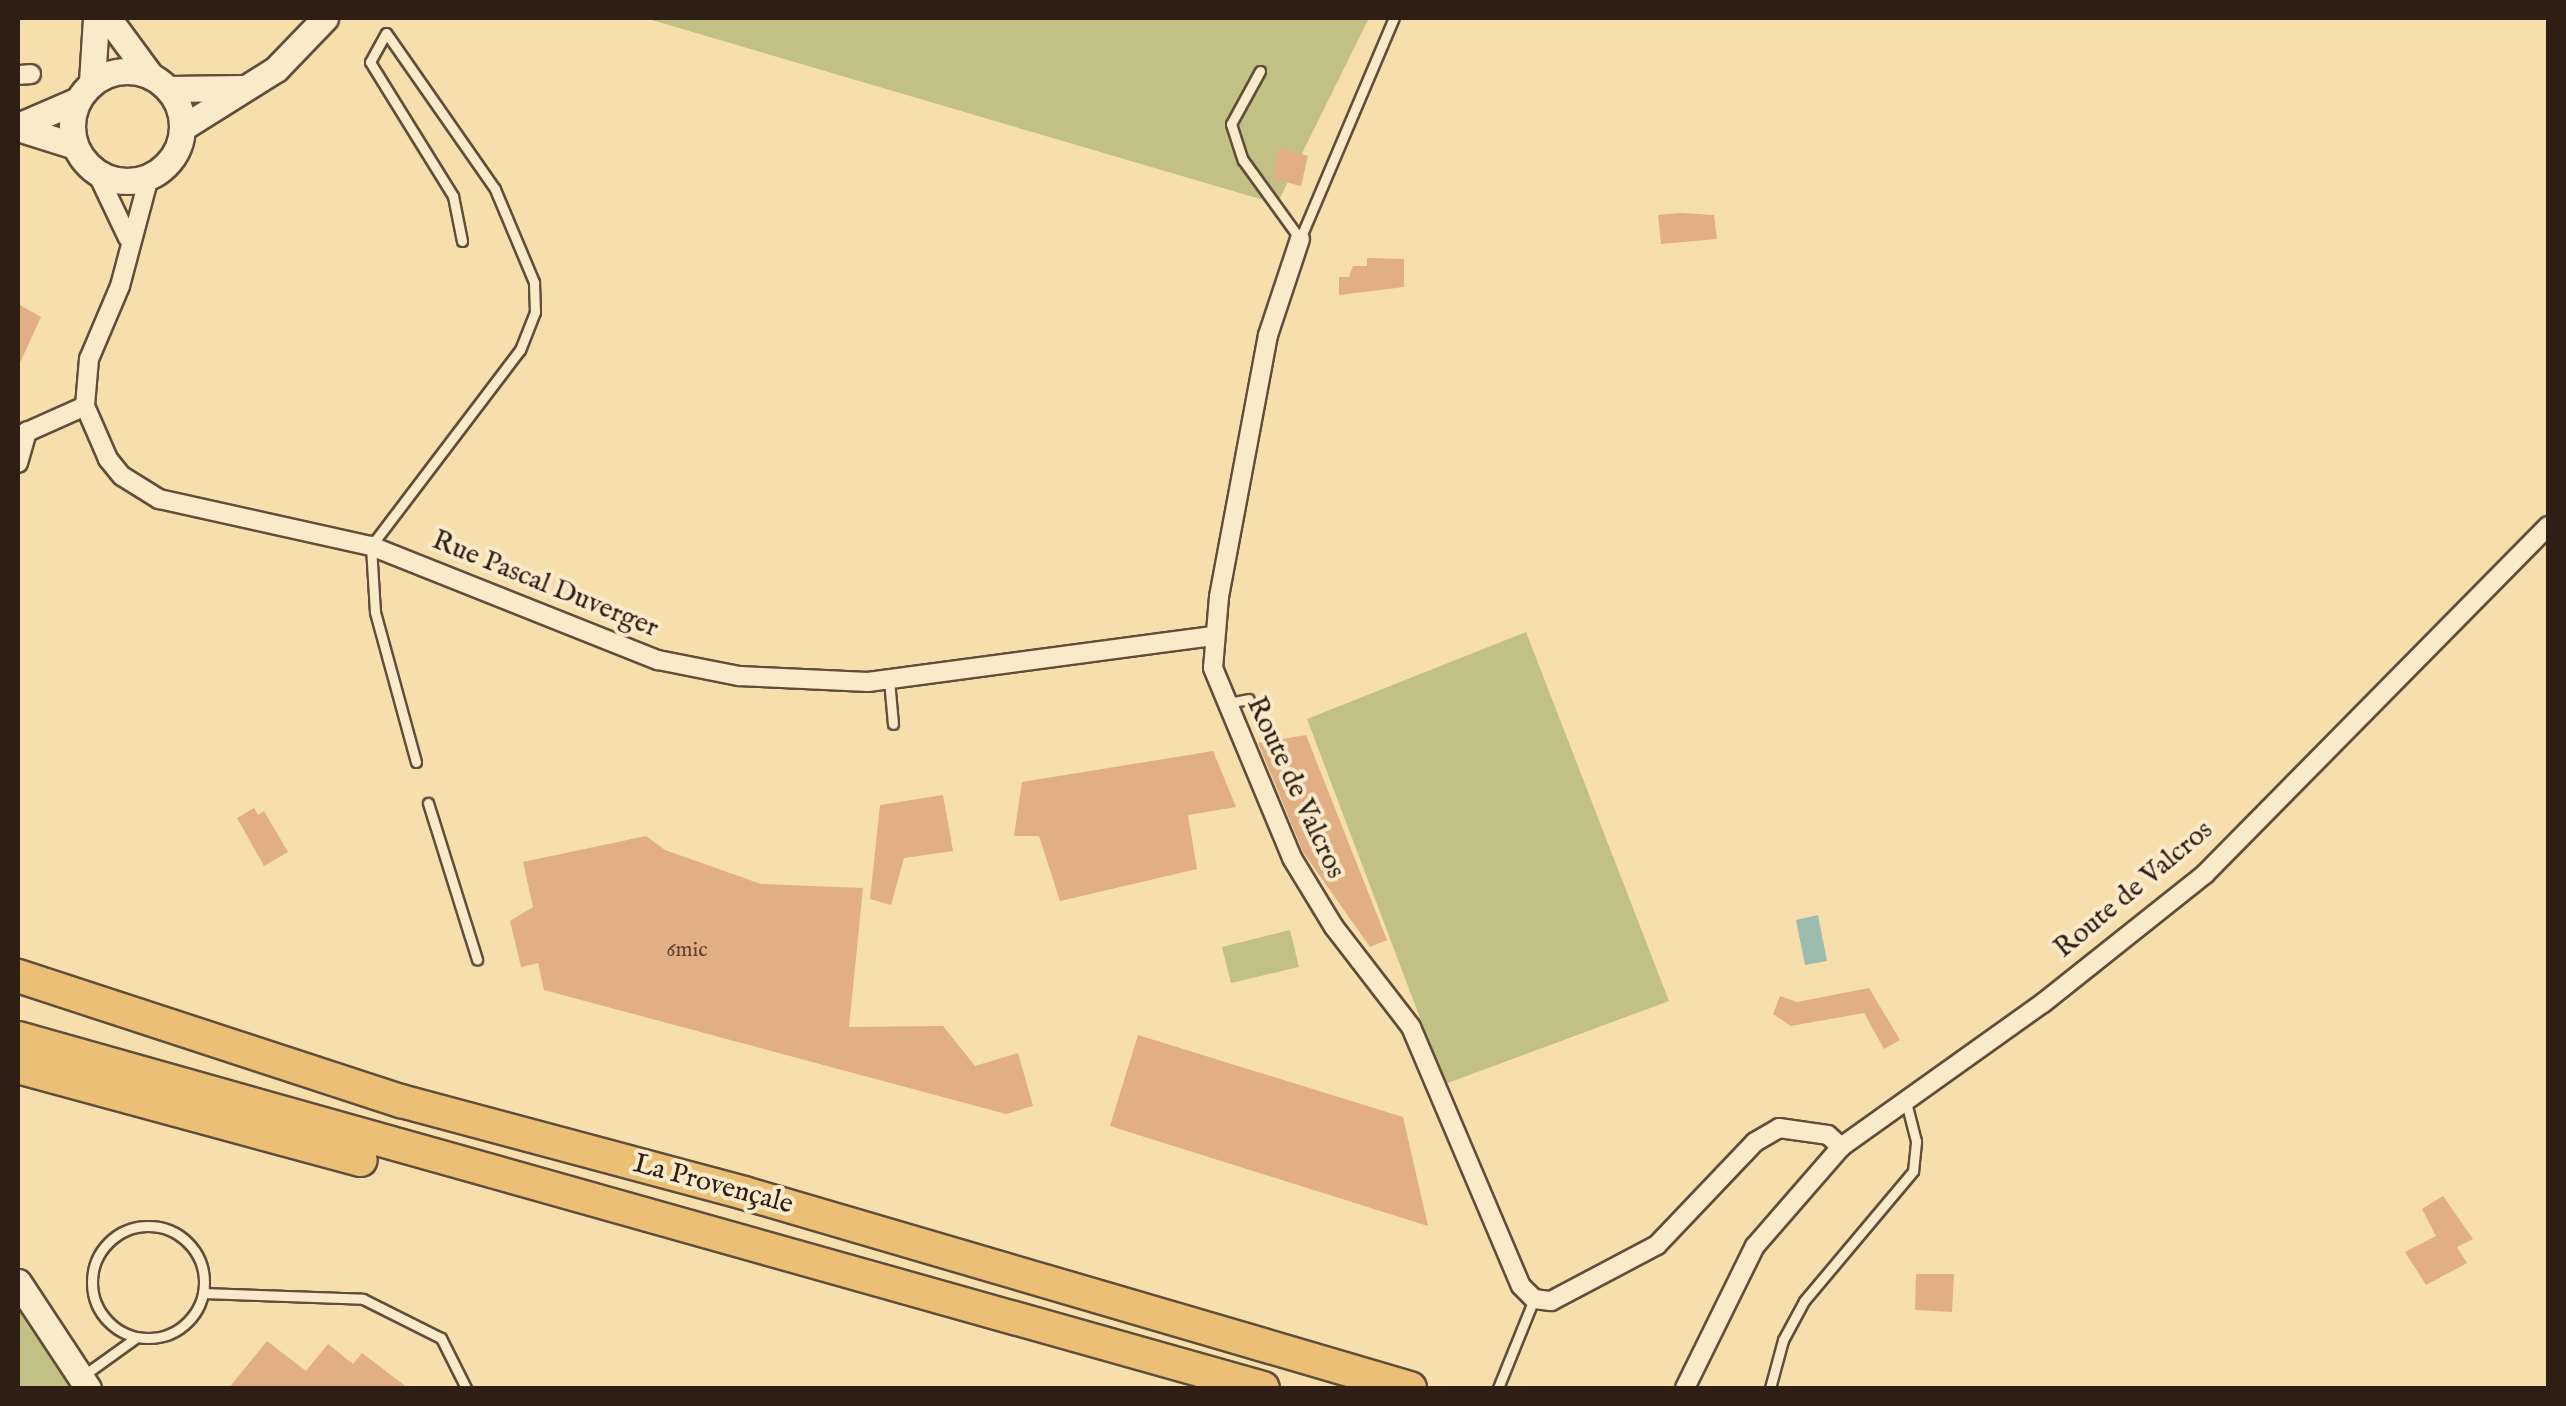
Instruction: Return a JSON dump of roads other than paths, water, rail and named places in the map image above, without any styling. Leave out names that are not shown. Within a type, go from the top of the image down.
[{"type":"highway","name":"La Provençale","points":[[18,976],[401,1100],[744,1193],[1410,1388]]},
{"type":"highway","name":"La Provençale","points":[[18,1038],[1264,1388]]},
{"type":"highway","points":[[18,1067],[524,1202],[1169,1360]]},
{"type":"street","points":[[75,146],[96,18]]},
{"type":"street","points":[[108,18],[159,82],[182,128]]},
{"type":"street","points":[[96,172],[122,181],[148,177],[172,157],[182,128],[276,69],[325,18]]},
{"type":"street","points":[[18,127],[119,70],[159,82],[242,88]]},
{"type":"street","points":[[18,127],[75,146],[96,172],[128,238]]},
{"type":"street","name":"Rue Pascal Duverger","points":[[148,177],[128,238],[120,286],[89,359],[85,406],[96,442],[140,490],[371,546],[658,660],[775,680],[889,680],[1213,636]]},
{"type":"street","name":"Route de Valcros","points":[[1300,239],[1268,334],[1213,636],[1213,668],[1292,858],[1334,926],[1411,1027],[1512,1272],[1534,1299]]},
{"type":"street","points":[[18,462],[22,434],[85,406]]},
{"type":"street","name":"Route de Valcros","points":[[1684,1388],[1755,1246],[1840,1148],[2043,1003],[2205,874],[2282,790],[2436,643],[2548,526]]},
{"type":"street","points":[[1534,1299],[1573,1293],[1657,1245],[1768,1133],[1799,1128],[1828,1135],[1840,1148]]},
{"type":"street","points":[[18,1282],[85,1383]]},
{"type":"lane","name":"Route de Valcros","points":[[1300,239],[1394,18]]},
{"type":"lane","points":[[416,762],[375,612],[371,546],[520,350],[535,312],[522,243],[495,189],[386,33],[370,62],[453,196],[462,242]]},
{"type":"lane","points":[[1260,71],[1230,124],[1242,160],[1300,239]]},
{"type":"lane","points":[[889,680],[893,724]]},
{"type":"lane","points":[[1225,703],[1249,700]]},
{"type":"lane","points":[[428,803],[476,959]]},
{"type":"lane","points":[[1770,1388],[1783,1340],[1804,1301],[1913,1172],[1916,1141],[1906,1100]]},
{"type":"lane","points":[[85,1383],[138,1337],[172,1333],[197,1309],[202,1293],[197,1256],[170,1231],[133,1228],[116,1236],[101,1251],[92,1284],[105,1318],[138,1337]]},
{"type":"lane","points":[[202,1293],[363,1299],[440,1338],[466,1388]]},
{"type":"lane","points":[[1498,1388],[1534,1299]]}]
